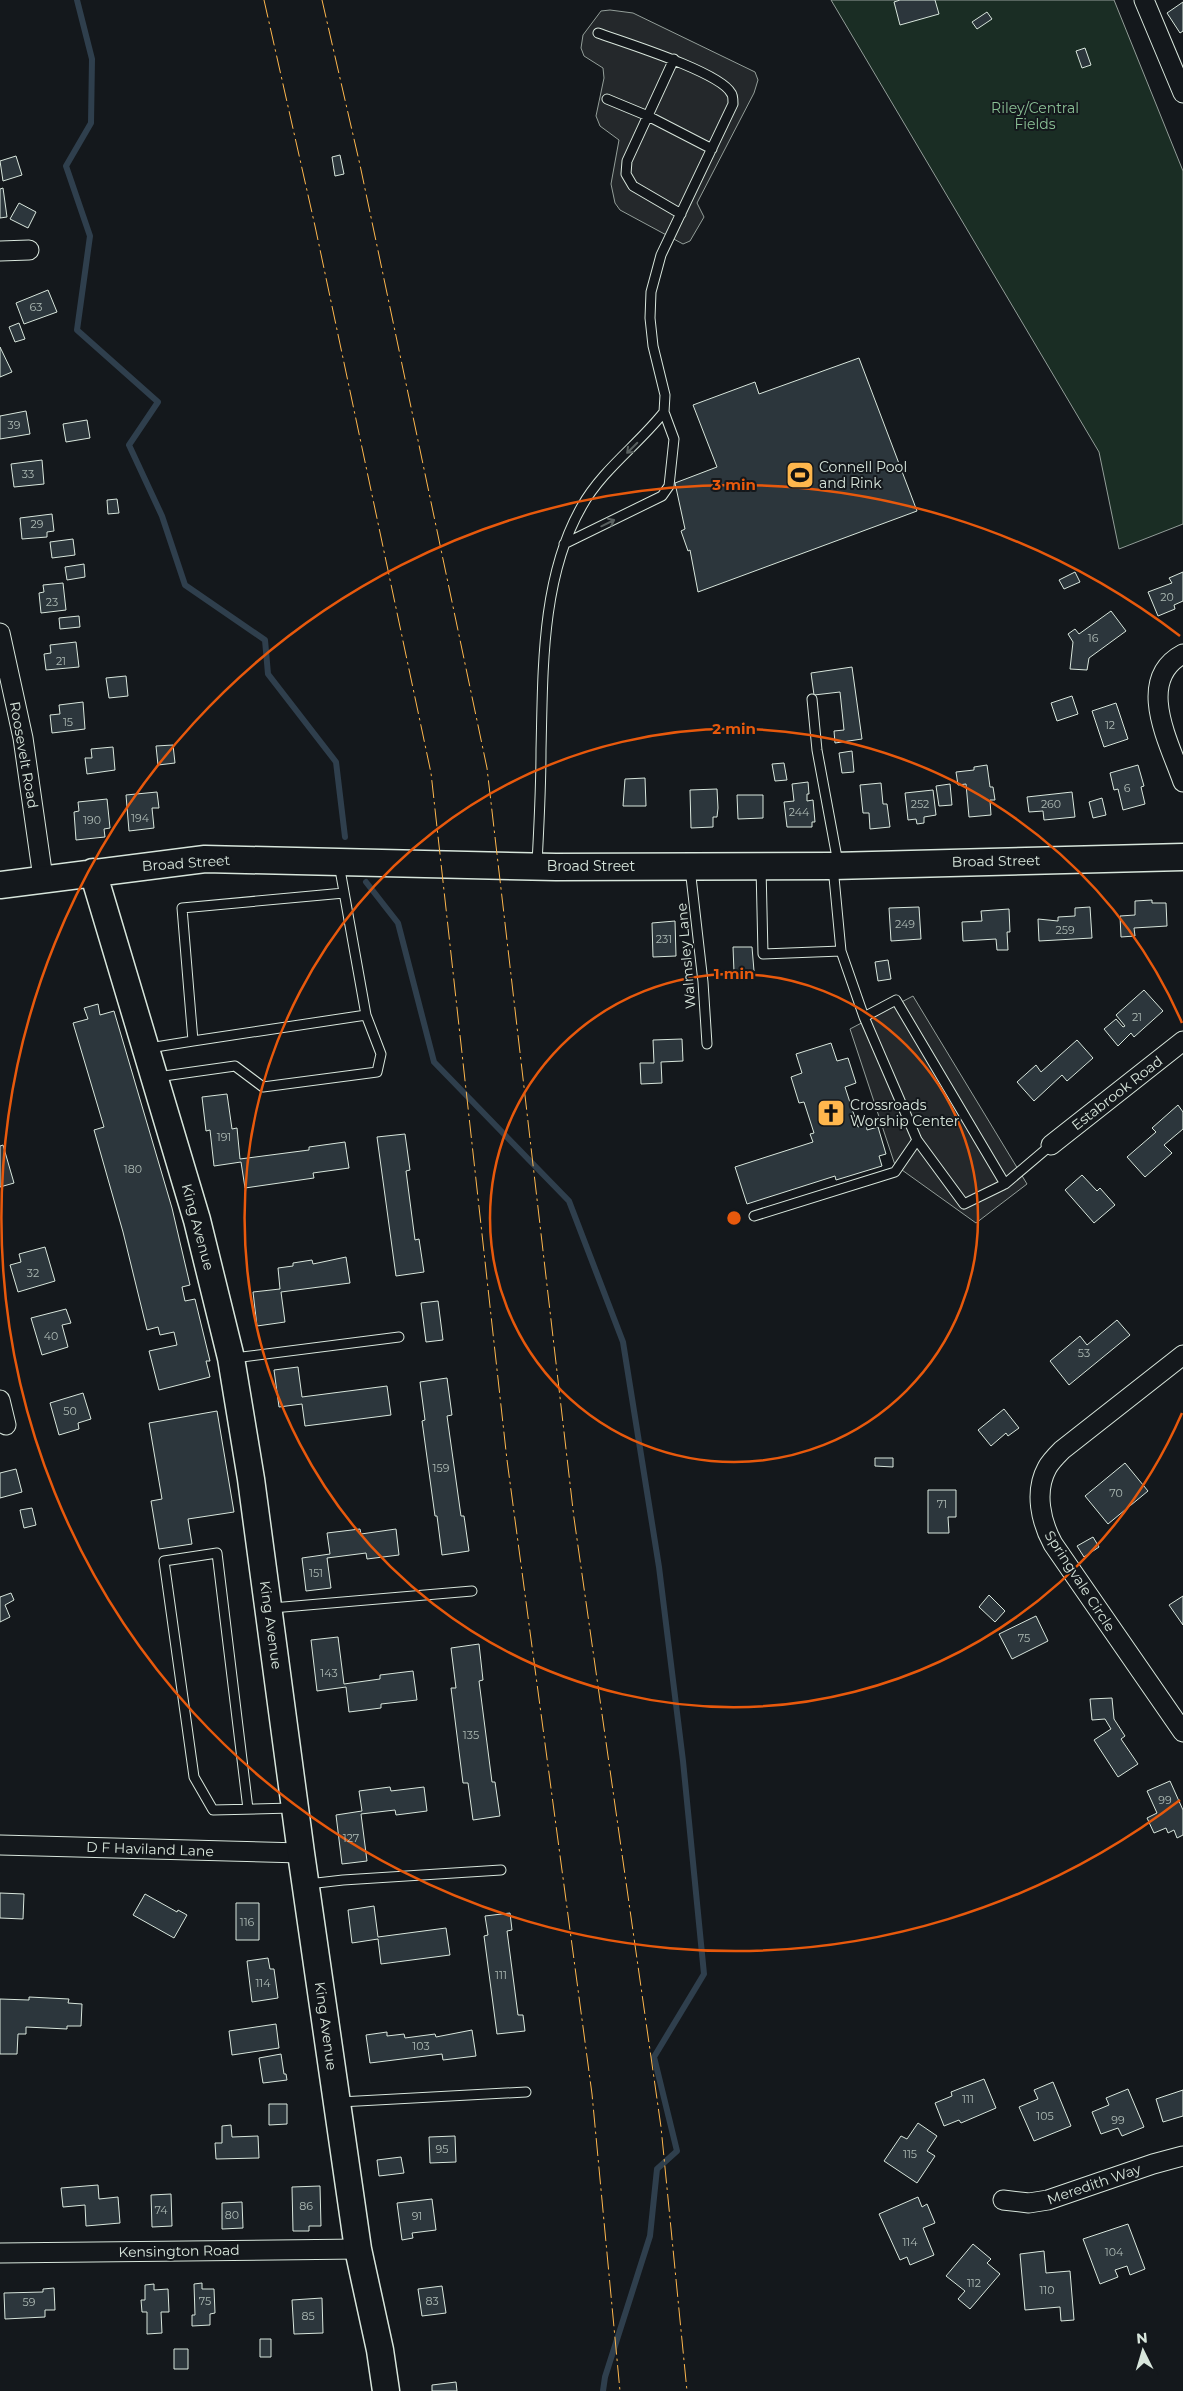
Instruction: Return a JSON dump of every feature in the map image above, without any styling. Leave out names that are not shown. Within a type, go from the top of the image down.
[{"type":"street","points":[[1144,0],[1183,93]]},
{"type":"street","points":[[0,251],[29,250]]},
{"type":"street","name":"Roosevelt Road","points":[[0,633],[23,738],[43,878]]},
{"type":"street","points":[[1183,654],[1174,659],[1160,678],[1157,694],[1159,712],[1183,782]]},
{"type":"street","name":"Broad Street","points":[[0,885],[43,878],[205,859],[537,866],[761,864],[836,866],[1183,857]]},
{"type":"street","name":"King Avenue","points":[[92,872],[197,1220],[231,1358],[251,1479],[301,1853],[358,2250],[380,2350],[386,2391]]},
{"type":"street","name":"Estabrook Road","points":[[1051,1146],[1183,1042]]},
{"type":"street","name":"Springvale Circle","points":[[1183,1355],[1062,1450],[1046,1468],[1040,1506],[1043,1525],[1052,1544],[1183,1732]]},
{"type":"street","points":[[0,1400],[6,1425]]},
{"type":"street","name":"D F Haviland Lane","points":[[0,1845],[301,1853]]},
{"type":"street","name":"Meredith Way","points":[[1003,2200],[1030,2203],[1048,2200],[1153,2164],[1183,2156]]},
{"type":"street","name":"Kensington Road","points":[[0,2253],[358,2250]]},
{"type":"lane","points":[[564,544],[662,496],[668,486],[674,439],[664,412],[665,395],[653,346],[650,318],[651,292],[661,255],[733,104],[732,93],[724,85],[674,59],[598,33]]},
{"type":"lane","points":[[674,59],[627,161],[626,174],[633,186],[681,214]]},
{"type":"lane","points":[[607,99],[648,116],[712,149]]},
{"type":"lane","points":[[537,866],[546,641],[554,586],[564,544],[582,505],[600,481],[648,432],[664,412]]},
{"type":"lane","points":[[812,699],[817,750],[836,866],[841,951],[864,1017],[917,1140],[964,1204],[1005,1184],[1051,1146]]},
{"type":"lane","points":[[154,1077],[235,1066],[262,1087],[377,1072],[381,1054],[366,1015],[338,861]]},
{"type":"lane","points":[[761,864],[763,954],[841,951]]},
{"type":"lane","name":"Walmsley Lane","points":[[690,866],[703,982],[707,1044]]},
{"type":"lane","points":[[193,1041],[182,908],[344,893]]},
{"type":"lane","points":[[864,1017],[896,1000],[1005,1184]]},
{"type":"lane","points":[[146,1048],[366,1015]]},
{"type":"lane","points":[[754,1216],[895,1172],[917,1140]]},
{"type":"lane","points":[[231,1358],[399,1337]]},
{"type":"lane","points":[[248,1809],[217,1553],[164,1561],[194,1777],[213,1810],[295,1808]]},
{"type":"lane","points":[[269,1608],[472,1590]]},
{"type":"lane","points":[[306,1884],[501,1870]]},
{"type":"lane","points":[[337,2102],[526,2092]]},
{"type":"green space","name":"Riley/Central Fields","points":[[831,0],[1114,0],[1183,171],[1183,524],[1119,549],[1099,452]]},
{"type":"shaded area","points":[[610,10],[633,13],[755,72],[758,80],[754,93],[697,203],[704,217],[690,241],[683,244],[620,210],[615,203],[611,184],[619,140],[600,126],[596,116],[604,78],[603,68],[584,56],[581,48],[583,35],[601,11]]},
{"type":"shaded area","points":[[913,996],[1027,1184],[976,1223],[895,1165],[850,1029]]},
{"type":"building","points":[[900,0],[935,0],[939,14],[900,25],[894,2]]},
{"type":"building","points":[[1183,2],[1183,31],[1180,33],[1167,13]]},
{"type":"building","points":[[987,12],[992,19],[977,29],[972,22]]},
{"type":"building","points":[[1085,48],[1091,65],[1082,68],[1076,51]]},
{"type":"building","points":[[340,155],[344,174],[335,176],[332,157]]},
{"type":"building","points":[[16,156],[22,175],[3,181],[0,161]]},
{"type":"building","points":[[3,188],[7,217],[0,218],[0,189]]},
{"type":"building","points":[[19,203],[36,212],[28,228],[10,219]]},
{"type":"building","points":[[48,290],[57,312],[24,324],[16,303]]},
{"type":"building","points":[[19,323],[25,339],[15,342],[9,327]]},
{"type":"building","points":[[0,347],[12,372],[0,377]]},
{"type":"building","name":"Connell Pool and Rink","points":[[859,358],[917,511],[698,592],[690,550],[688,551],[681,531],[685,529],[675,483],[717,467],[693,405],[755,382],[759,394]]},
{"type":"building","points":[[26,411],[30,434],[0,439],[0,416]]},
{"type":"building","points":[[87,420],[90,438],[66,442],[63,424]]},
{"type":"building","points":[[42,460],[44,484],[14,487],[11,464]]},
{"type":"building","points":[[117,499],[119,513],[108,514],[107,500]]},
{"type":"building","points":[[52,514],[54,531],[47,532],[47,537],[22,539],[20,518]]},
{"type":"building","points":[[73,539],[75,555],[52,558],[50,542]]},
{"type":"building","points":[[84,564],[85,577],[67,580],[65,567]]},
{"type":"building","points":[[1075,572],[1080,582],[1064,589],[1059,580]]},
{"type":"building","points":[[1183,572],[1183,601],[1174,605],[1175,609],[1158,616],[1148,592],[1172,583],[1169,578]]},
{"type":"building","points":[[63,583],[66,610],[41,613],[39,593],[44,592],[43,585]]},
{"type":"building","points":[[1111,611],[1126,631],[1089,658],[1087,670],[1070,669],[1073,642],[1068,634],[1075,629],[1079,634]]},
{"type":"building","points":[[79,616],[80,627],[60,629],[59,618]]},
{"type":"building","points":[[76,642],[79,667],[46,670],[44,654],[51,653],[50,645]]},
{"type":"building","points":[[852,667],[862,739],[835,743],[834,731],[844,730],[840,692],[814,695],[811,673]]},
{"type":"building","points":[[126,676],[128,696],[109,698],[106,678]]},
{"type":"building","points":[[1072,696],[1078,714],[1057,721],[1051,703]]},
{"type":"building","points":[[83,702],[85,729],[52,733],[50,715],[60,714],[59,705]]},
{"type":"building","points":[[1116,703],[1128,739],[1104,747],[1092,711]]},
{"type":"building","points":[[173,745],[175,763],[158,765],[156,746]]},
{"type":"building","points":[[113,747],[115,770],[87,774],[85,758],[92,758],[91,749]]},
{"type":"building","points":[[852,751],[854,772],[842,773],[839,753]]},
{"type":"building","points":[[784,763],[787,780],[775,781],[772,764]]},
{"type":"building","points":[[987,765],[990,787],[993,787],[995,800],[990,800],[991,815],[969,817],[966,784],[958,785],[956,772],[974,770],[974,767]]},
{"type":"building","points":[[1138,765],[1144,786],[1141,787],[1145,804],[1123,810],[1118,789],[1114,790],[1110,773]]},
{"type":"building","points":[[645,778],[646,806],[623,806],[625,779]]},
{"type":"building","points":[[808,782],[809,794],[807,794],[807,801],[813,800],[815,822],[812,822],[812,827],[787,827],[784,802],[794,801],[792,784]]},
{"type":"building","points":[[881,783],[883,804],[887,804],[890,827],[870,829],[869,813],[863,813],[860,785]]},
{"type":"building","points":[[950,784],[952,805],[939,806],[936,786]]},
{"type":"building","points":[[717,789],[718,808],[717,817],[713,817],[713,827],[691,828],[690,790]]},
{"type":"building","points":[[933,790],[936,815],[924,817],[924,823],[917,824],[916,819],[908,820],[905,793]]},
{"type":"building","points":[[157,792],[159,808],[152,808],[154,828],[129,831],[126,795]]},
{"type":"building","points":[[1072,792],[1075,817],[1044,820],[1043,811],[1029,812],[1027,797]]},
{"type":"building","points":[[737,795],[763,795],[763,818],[738,819]]},
{"type":"building","points":[[1102,798],[1106,815],[1093,818],[1089,802]]},
{"type":"building","points":[[107,799],[110,828],[104,829],[105,837],[76,840],[74,812],[79,811],[78,802]]},
{"type":"building","points":[[1152,900],[1152,903],[1166,903],[1167,926],[1134,928],[1135,936],[1121,937],[1120,916],[1135,915],[1135,901]]},
{"type":"building","points":[[919,907],[921,939],[891,941],[889,908]]},
{"type":"building","points":[[1090,907],[1092,938],[1039,941],[1038,919],[1058,921],[1058,917],[1075,916],[1075,908]]},
{"type":"building","points":[[1009,909],[1010,932],[1007,932],[1008,950],[997,950],[996,939],[963,941],[962,922],[982,921],[981,911]]},
{"type":"building","points":[[675,921],[676,956],[653,957],[652,923]]},
{"type":"building","points":[[733,947],[752,947],[754,971],[734,972]]},
{"type":"building","points":[[888,960],[891,979],[878,981],[875,962]]},
{"type":"building","points":[[1144,990],[1163,1011],[1134,1037],[1131,1033],[1118,1046],[1104,1029],[1116,1019],[1123,1027],[1125,1026],[1116,1015]]},
{"type":"building","points":[[98,1004],[100,1015],[114,1011],[172,1208],[190,1285],[182,1287],[185,1301],[195,1299],[210,1361],[206,1361],[210,1377],[159,1390],[149,1351],[177,1345],[174,1332],[160,1335],[158,1327],[147,1330],[123,1232],[94,1130],[104,1127],[73,1023],[88,1019],[84,1008]]},
{"type":"building","points":[[682,1039],[683,1061],[661,1062],[662,1083],[641,1084],[640,1063],[654,1063],[653,1040]]},
{"type":"building","points":[[1077,1040],[1093,1058],[1067,1081],[1062,1075],[1034,1101],[1017,1082],[1036,1065],[1041,1072]]},
{"type":"building","name":"Crossroads Worship Center","points":[[831,1043],[837,1061],[848,1058],[856,1083],[845,1087],[858,1127],[866,1124],[867,1130],[878,1127],[886,1154],[879,1156],[882,1166],[836,1180],[835,1176],[747,1204],[735,1167],[813,1142],[810,1134],[814,1133],[804,1102],[799,1103],[791,1077],[802,1073],[796,1054]]},
{"type":"building","points":[[227,1094],[232,1129],[237,1128],[240,1159],[309,1150],[309,1147],[345,1142],[349,1168],[313,1173],[314,1178],[245,1188],[241,1162],[214,1166],[210,1130],[206,1131],[202,1097]]},
{"type":"building","points":[[1178,1105],[1183,1112],[1183,1129],[1164,1145],[1172,1153],[1145,1177],[1127,1157],[1156,1132],[1152,1128]]},
{"type":"building","points":[[405,1134],[410,1170],[406,1171],[415,1240],[419,1239],[424,1272],[396,1276],[377,1137]]},
{"type":"building","points":[[3,1145],[14,1183],[0,1187],[0,1146]]},
{"type":"building","points":[[1082,1175],[1097,1191],[1100,1188],[1115,1205],[1094,1223],[1065,1190]]},
{"type":"building","points":[[45,1247],[55,1281],[18,1292],[10,1265],[21,1262],[19,1254]]},
{"type":"building","points":[[346,1257],[350,1283],[281,1292],[285,1322],[257,1326],[253,1292],[280,1289],[278,1268],[293,1266],[293,1263],[312,1260],[313,1264]]},
{"type":"building","points":[[438,1301],[443,1340],[426,1342],[421,1303]]},
{"type":"building","points":[[66,1309],[71,1323],[62,1325],[68,1347],[42,1355],[31,1318]]},
{"type":"building","points":[[1117,1320],[1130,1335],[1069,1385],[1050,1361],[1080,1336],[1087,1345]]},
{"type":"building","points":[[298,1367],[302,1397],[387,1386],[391,1415],[305,1426],[302,1404],[279,1407],[274,1370]]},
{"type":"building","points":[[447,1378],[452,1415],[447,1416],[461,1516],[464,1516],[469,1551],[442,1555],[422,1421],[425,1420],[420,1382]]},
{"type":"building","points":[[83,1393],[91,1419],[78,1423],[79,1429],[59,1435],[50,1403]]},
{"type":"building","points":[[1004,1409],[1019,1428],[1008,1436],[1006,1433],[991,1446],[978,1430]]},
{"type":"building","points":[[217,1411],[234,1512],[188,1519],[192,1544],[159,1549],[151,1501],[162,1499],[149,1423]]},
{"type":"building","points":[[875,1458],[893,1458],[893,1467],[875,1466]]},
{"type":"building","points":[[1125,1463],[1148,1491],[1108,1524],[1085,1496]]},
{"type":"building","points":[[16,1469],[22,1492],[0,1498],[0,1473]]},
{"type":"building","points":[[928,1490],[956,1490],[956,1517],[948,1517],[949,1533],[928,1533]]},
{"type":"building","points":[[32,1508],[36,1525],[24,1528],[20,1510]]},
{"type":"building","points":[[360,1529],[361,1534],[396,1529],[399,1555],[367,1559],[366,1553],[327,1558],[331,1588],[306,1591],[302,1558],[330,1554],[327,1533]]},
{"type":"building","points":[[1093,1537],[1099,1547],[1084,1557],[1077,1546]]},
{"type":"building","points":[[11,1593],[14,1600],[5,1605],[10,1617],[0,1622],[0,1597]]},
{"type":"building","points":[[989,1595],[1005,1611],[995,1622],[979,1607]]},
{"type":"building","points":[[1183,1596],[1183,1625],[1169,1605]]},
{"type":"building","points":[[1036,1616],[1048,1641],[1012,1659],[999,1634]]},
{"type":"building","points":[[338,1637],[344,1684],[380,1679],[380,1675],[413,1671],[417,1700],[381,1704],[381,1708],[349,1712],[346,1687],[317,1691],[311,1640]]},
{"type":"building","points":[[479,1644],[483,1680],[479,1681],[492,1782],[495,1782],[500,1816],[473,1820],[468,1783],[463,1783],[451,1688],[456,1688],[451,1648]]},
{"type":"building","points":[[1112,1698],[1114,1719],[1125,1736],[1121,1739],[1138,1764],[1118,1777],[1094,1740],[1111,1729],[1105,1719],[1092,1720],[1090,1699]]},
{"type":"building","points":[[1170,1781],[1183,1810],[1183,1835],[1177,1838],[1174,1830],[1168,1833],[1166,1828],[1154,1833],[1147,1818],[1157,1813],[1147,1791]]},
{"type":"building","points":[[390,1787],[391,1791],[424,1787],[427,1811],[396,1815],[395,1810],[361,1814],[367,1861],[342,1864],[336,1815],[362,1811],[359,1791]]},
{"type":"building","points":[[0,1893],[24,1894],[23,1919],[0,1918]]},
{"type":"building","points":[[145,1894],[177,1912],[178,1910],[187,1915],[174,1938],[133,1915]]},
{"type":"building","points":[[236,1903],[259,1903],[259,1940],[236,1940]]},
{"type":"building","points":[[374,1906],[378,1937],[446,1928],[450,1955],[381,1964],[378,1939],[352,1943],[348,1910]]},
{"type":"building","points":[[510,1913],[512,1930],[507,1931],[518,2015],[523,2015],[525,2031],[497,2034],[484,1936],[488,1935],[485,1916]]},
{"type":"building","points":[[268,1958],[270,1969],[274,1969],[278,1998],[252,2002],[247,1961]]},
{"type":"building","points":[[29,1997],[69,1999],[68,2003],[82,2004],[81,2026],[67,2026],[67,2029],[26,2027],[26,2034],[18,2034],[17,2054],[0,2054],[0,1999],[29,2000]]},
{"type":"building","points":[[276,2024],[279,2048],[232,2055],[229,2031]]},
{"type":"building","points":[[472,2030],[476,2056],[443,2060],[442,2054],[370,2063],[366,2035],[387,2032],[387,2036],[404,2034],[405,2038],[435,2034],[436,2037]]},
{"type":"building","points":[[281,2054],[284,2074],[286,2074],[287,2080],[263,2083],[259,2058]]},
{"type":"building","points":[[984,2079],[996,2108],[961,2123],[959,2120],[944,2126],[935,2103],[952,2096],[951,2092]]},
{"type":"building","points":[[1053,2082],[1071,2126],[1034,2141],[1019,2107],[1038,2099],[1034,2090]]},
{"type":"building","points":[[1128,2089],[1144,2127],[1122,2136],[1118,2128],[1101,2134],[1092,2112],[1109,2105],[1106,2098]]},
{"type":"building","points":[[1183,2090],[1183,2116],[1163,2122],[1156,2099]]},
{"type":"building","points":[[269,2104],[287,2104],[287,2124],[269,2125]]},
{"type":"building","points":[[918,2123],[937,2136],[927,2151],[935,2156],[917,2183],[884,2161],[901,2136],[907,2139]]},
{"type":"building","points":[[231,2125],[232,2137],[258,2136],[259,2158],[216,2159],[215,2143],[222,2143],[222,2126]]},
{"type":"building","points":[[455,2136],[456,2162],[430,2163],[429,2137]]},
{"type":"building","points":[[401,2157],[404,2173],[379,2176],[377,2160]]},
{"type":"building","points":[[98,2185],[99,2199],[118,2197],[120,2223],[86,2226],[85,2205],[63,2207],[61,2188]]},
{"type":"building","points":[[320,2186],[321,2226],[309,2226],[309,2231],[293,2231],[292,2187]]},
{"type":"building","points":[[171,2194],[172,2226],[152,2227],[151,2195]]},
{"type":"building","points":[[918,2197],[922,2207],[927,2204],[935,2223],[923,2228],[934,2255],[910,2265],[907,2257],[900,2260],[879,2214]]},
{"type":"building","points":[[432,2199],[436,2230],[412,2233],[413,2238],[402,2240],[397,2203]]},
{"type":"building","points":[[242,2202],[243,2228],[222,2229],[222,2203]]},
{"type":"building","points":[[1128,2224],[1145,2269],[1130,2275],[1127,2266],[1115,2270],[1118,2277],[1100,2284],[1083,2239]]},
{"type":"building","points":[[973,2244],[991,2259],[987,2263],[1000,2274],[970,2309],[958,2299],[965,2291],[946,2276]]},
{"type":"building","points":[[1044,2251],[1046,2273],[1070,2271],[1074,2320],[1061,2321],[1060,2307],[1025,2310],[1020,2254]]},
{"type":"building","points":[[202,2283],[202,2289],[214,2289],[215,2313],[210,2314],[210,2325],[192,2326],[192,2315],[195,2315],[194,2284]]},
{"type":"building","points":[[154,2284],[154,2290],[168,2289],[169,2312],[161,2312],[162,2333],[147,2334],[147,2312],[142,2312],[141,2300],[145,2300],[145,2285]]},
{"type":"building","points":[[442,2286],[446,2313],[422,2316],[418,2289]]},
{"type":"building","points":[[54,2288],[55,2310],[45,2310],[45,2317],[5,2319],[4,2293],[43,2292],[43,2289]]},
{"type":"building","points":[[322,2298],[323,2333],[294,2334],[292,2300]]},
{"type":"building","points":[[260,2339],[271,2339],[271,2357],[260,2357]]},
{"type":"building","points":[[174,2349],[188,2349],[188,2369],[174,2369]]},
{"type":"building","points":[[456,2382],[457,2391],[432,2391],[432,2385]]},
{"type":"waterway","points":[[77,0],[92,59],[91,123],[66,166],[90,236],[77,330],[158,402],[129,445],[162,516],[185,585],[265,640],[268,674],[336,762],[345,837]]},
{"type":"waterway","points":[[366,882],[398,923],[434,1062],[569,1201],[623,1342],[659,1567],[683,1761],[704,1974],[654,2057],[677,2151],[657,2169],[650,2236],[605,2377],[603,2391]]},
{"type":"power","points":[[264,0],[315,226],[431,773],[507,1460],[592,2094],[620,2391]]},
{"type":"power","points":[[322,0],[360,165],[487,768],[574,1518],[661,2127],[687,2391]]},
{"type":"place","name":"Connell Pool and Rink","points":[[800,475]]},
{"type":"place","name":"Crossroads Worship Center","points":[[831,1113]]}]
